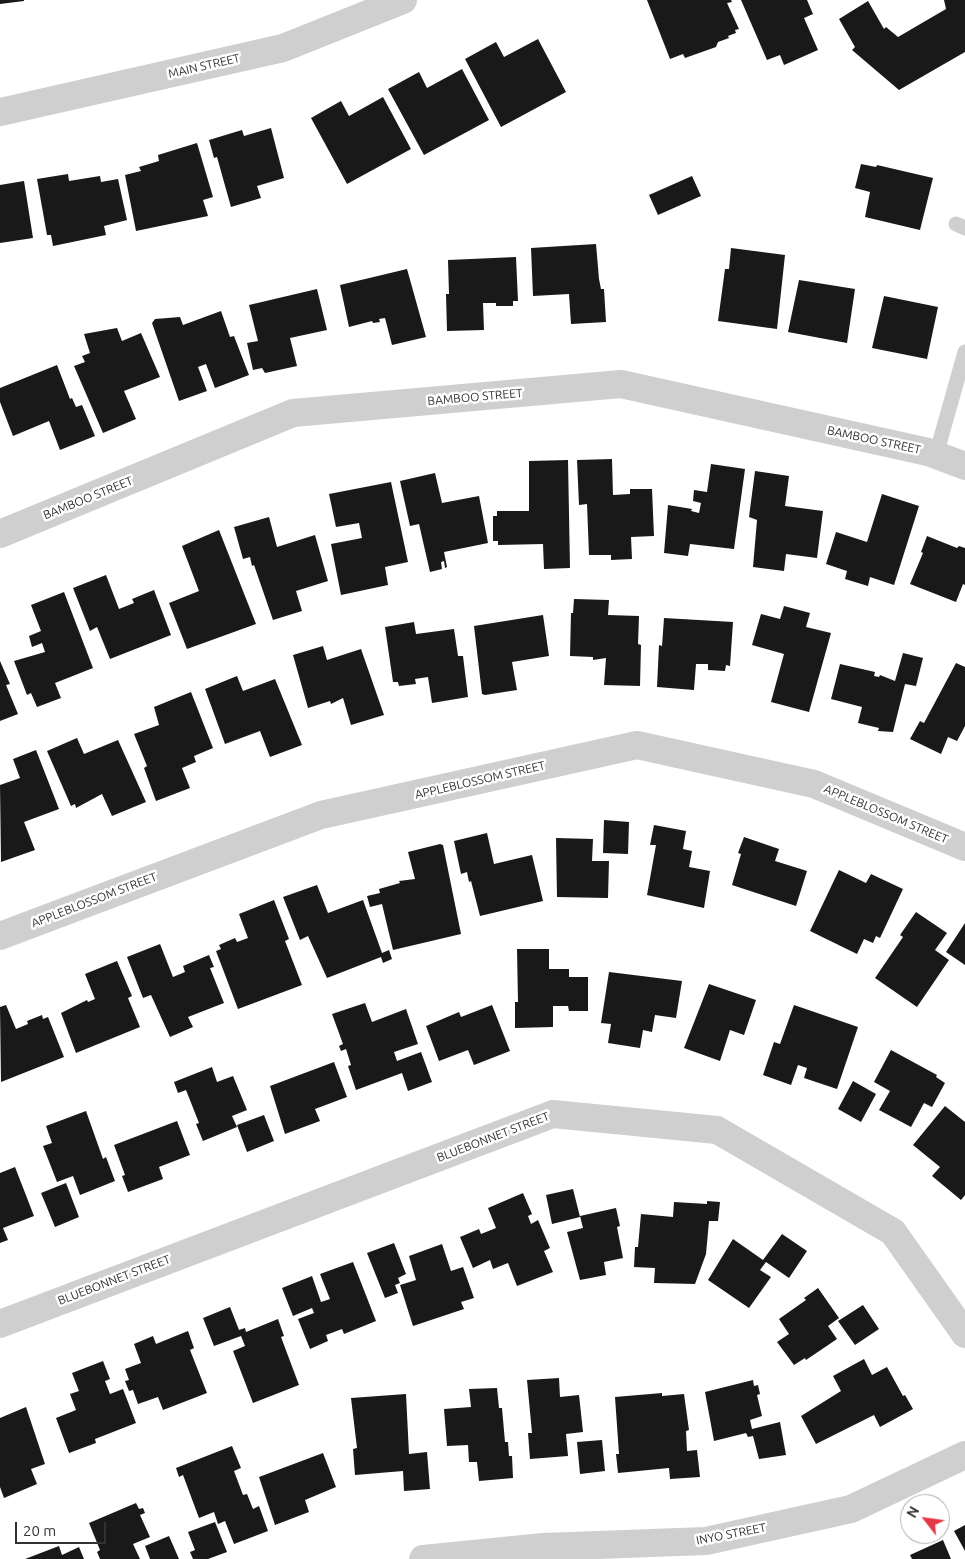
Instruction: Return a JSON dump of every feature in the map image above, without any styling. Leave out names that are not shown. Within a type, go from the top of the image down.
[{"type":"street","name":"MAIN STREET","points":[[0,112],[283,48],[403,0]]},
{"type":"street","name":"BAMBOO STREET","points":[[0,534],[293,413],[621,384],[936,455],[965,466]]},
{"type":"street","name":"APPLEBLOSSOM STREET","points":[[0,936],[322,815],[637,744],[814,784],[965,848]]},
{"type":"street","name":"BLUEBONNET STREET","points":[[0,1324],[553,1114],[717,1130],[893,1232],[965,1334]]},
{"type":"street","name":"INYO STREET","points":[[423,1559],[545,1553],[706,1541],[852,1509],[965,1455]]},
{"type":"lane","points":[[936,455],[965,352]]},
{"type":"building","points":[[0,0],[24,0],[24,1],[0,4]]},
{"type":"building","points":[[647,0],[731,0],[732,2],[727,3],[739,29],[735,30],[736,33],[728,36],[729,38],[718,42],[716,47],[685,58],[683,54],[670,59]]},
{"type":"building","points":[[741,0],[807,0],[813,14],[804,18],[818,50],[784,65],[780,55],[767,60]]},
{"type":"building","points":[[944,0],[965,0],[965,52],[899,90],[852,50],[855,47],[839,19],[868,1],[884,29],[886,27],[898,37],[946,9]]},
{"type":"building","points":[[538,39],[566,92],[501,127],[465,59],[496,42],[504,57]]},
{"type":"building","points":[[462,69],[489,120],[424,155],[388,89],[419,72],[427,88]]},
{"type":"building","points":[[383,97],[411,149],[347,184],[311,118],[341,101],[349,116]]},
{"type":"building","points":[[271,128],[284,178],[257,186],[261,198],[231,207],[217,157],[214,158],[209,140],[242,130],[244,136]]},
{"type":"building","points":[[197,143],[213,197],[203,200],[208,216],[136,231],[125,175],[141,171],[139,167],[159,161],[158,155]]},
{"type":"building","points":[[861,164],[876,167],[877,165],[933,178],[920,230],[865,217],[870,192],[855,188]]},
{"type":"building","points":[[68,174],[69,181],[100,176],[101,182],[118,179],[127,220],[104,226],[106,235],[53,246],[51,235],[47,235],[37,179]]},
{"type":"building","points":[[692,176],[701,196],[658,215],[649,195]]},
{"type":"building","points":[[24,181],[33,238],[0,243],[0,185]]},
{"type":"building","points":[[596,244],[599,279],[601,289],[604,289],[606,322],[571,324],[569,294],[533,296],[531,248]]},
{"type":"building","points":[[731,248],[785,255],[777,329],[718,321],[725,269],[729,269]]},
{"type":"building","points":[[516,257],[518,301],[513,301],[513,306],[496,306],[496,303],[483,303],[484,330],[447,331],[446,294],[449,294],[448,260]]},
{"type":"building","points":[[407,269],[426,337],[392,345],[385,318],[379,319],[380,322],[373,323],[372,321],[349,327],[340,285]]},
{"type":"building","points":[[799,280],[855,289],[847,343],[788,332]]},
{"type":"building","points":[[317,289],[327,330],[290,338],[297,366],[265,373],[262,368],[253,370],[247,343],[258,341],[249,305]]},
{"type":"building","points":[[884,296],[938,307],[927,359],[872,348]]},
{"type":"building","points":[[221,311],[230,337],[234,336],[249,375],[215,388],[206,364],[198,367],[207,391],[179,401],[152,323],[155,319],[180,317],[183,325]]},
{"type":"building","points":[[117,328],[122,341],[141,333],[160,377],[124,391],[136,419],[103,433],[74,366],[85,362],[82,356],[90,353],[84,334]]},
{"type":"building","points":[[57,365],[70,399],[72,398],[76,407],[82,405],[95,436],[60,450],[49,421],[13,436],[0,402],[0,388]]},
{"type":"building","points":[[612,459],[613,495],[630,494],[630,489],[652,489],[654,536],[631,537],[632,559],[611,560],[611,555],[589,555],[587,504],[579,505],[577,460]]},
{"type":"building","points":[[568,460],[570,568],[544,569],[543,544],[498,545],[498,541],[493,541],[493,516],[497,516],[497,511],[529,511],[529,461]]},
{"type":"building","points":[[711,464],[745,469],[734,549],[690,544],[688,556],[664,553],[668,505],[692,509],[691,511],[699,513],[701,503],[693,501],[694,490],[707,492]]},
{"type":"building","points":[[755,471],[789,476],[785,506],[823,511],[817,558],[786,554],[784,571],[753,567],[757,520],[749,517]]},
{"type":"building","points":[[435,473],[442,503],[479,496],[488,543],[444,552],[447,567],[445,568],[444,561],[441,562],[442,569],[430,572],[419,524],[410,526],[400,481]]},
{"type":"building","points":[[391,482],[408,562],[385,567],[388,585],[341,595],[331,544],[362,538],[359,523],[336,527],[329,494]]},
{"type":"building","points":[[882,494],[919,506],[894,585],[870,577],[868,586],[845,579],[847,571],[826,564],[836,532],[867,542]]},
{"type":"building","points":[[269,517],[277,547],[315,535],[328,581],[296,591],[302,611],[273,620],[254,565],[252,566],[250,557],[243,559],[234,527]]},
{"type":"building","points":[[219,530],[256,624],[187,649],[169,603],[199,591],[182,546]]},
{"type":"building","points":[[927,536],[957,548],[959,546],[965,548],[965,585],[963,584],[956,602],[910,584],[923,553],[921,552]]},
{"type":"building","points":[[106,575],[119,609],[134,603],[132,599],[154,590],[171,635],[110,659],[97,627],[90,631],[73,588]]},
{"type":"building","points":[[64,592],[93,668],[55,683],[61,698],[37,707],[31,693],[27,695],[14,661],[45,652],[42,643],[32,647],[29,636],[41,631],[31,605]]},
{"type":"building","points":[[574,599],[609,600],[608,615],[639,616],[638,644],[641,645],[640,686],[604,685],[606,658],[593,660],[593,657],[570,656],[571,613],[573,613]]},
{"type":"building","points":[[784,606],[810,613],[806,627],[831,633],[809,712],[771,702],[784,654],[752,645],[761,614],[780,619]]},
{"type":"building","points":[[543,615],[549,656],[512,662],[517,690],[482,694],[474,626]]},
{"type":"building","points":[[664,618],[733,622],[730,666],[726,665],[725,671],[708,670],[708,664],[696,664],[694,690],[657,687],[659,645],[662,646]]},
{"type":"building","points":[[414,622],[416,634],[454,629],[458,656],[463,656],[468,697],[432,703],[428,677],[415,679],[416,684],[399,686],[398,682],[393,682],[385,627]]},
{"type":"building","points":[[323,646],[327,660],[361,649],[384,715],[351,725],[343,698],[331,704],[330,701],[308,708],[293,655]]},
{"type":"building","points":[[903,653],[923,658],[916,686],[905,684],[893,732],[878,731],[879,728],[858,723],[862,707],[831,699],[840,664],[875,672],[874,676],[879,677],[880,675],[895,681]]},
{"type":"building","points":[[0,661],[10,684],[6,685],[18,714],[0,721]]},
{"type":"building","points":[[956,663],[965,667],[965,726],[957,741],[948,737],[941,754],[910,739],[920,721],[924,723]]},
{"type":"building","points":[[237,676],[243,691],[275,679],[302,745],[270,757],[260,731],[225,744],[205,689]]},
{"type":"building","points":[[191,692],[213,748],[194,756],[196,762],[182,768],[190,788],[156,801],[144,768],[147,766],[134,734],[159,725],[154,707]]},
{"type":"building","points":[[77,738],[84,754],[118,740],[146,802],[112,816],[102,794],[76,808],[75,804],[71,806],[47,751]]},
{"type":"building","points":[[36,750],[59,809],[24,822],[35,850],[1,862],[0,785],[20,778],[13,759]]},
{"type":"building","points":[[604,820],[629,822],[628,854],[603,853]]},
{"type":"building","points":[[654,825],[686,831],[683,849],[692,851],[689,867],[710,871],[704,908],[647,895],[656,845],[650,845]]},
{"type":"building","points":[[487,833],[494,864],[532,855],[543,901],[480,916],[467,872],[461,874],[454,841]]},
{"type":"building","points":[[744,837],[779,849],[775,861],[807,871],[796,906],[732,885],[741,854],[738,853]]},
{"type":"building","points":[[556,838],[593,839],[592,861],[609,861],[608,898],[557,897]]},
{"type":"building","points":[[440,844],[443,845],[461,934],[393,950],[382,904],[370,907],[367,896],[380,893],[379,889],[400,883],[399,881],[415,879],[408,852]]},
{"type":"building","points":[[839,870],[866,883],[871,874],[903,889],[880,938],[876,936],[873,943],[864,939],[857,954],[810,931]]},
{"type":"building","points":[[317,885],[328,913],[363,900],[382,953],[389,950],[392,959],[383,963],[381,957],[327,978],[308,936],[300,940],[283,897]]},
{"type":"building","points":[[274,900],[289,939],[285,941],[302,985],[238,1009],[216,951],[221,949],[219,945],[235,938],[237,942],[248,938],[239,914]]},
{"type":"building","points":[[916,912],[947,933],[935,950],[949,960],[917,1007],[875,978],[903,937],[900,935]]},
{"type":"building","points":[[965,923],[965,965],[946,952]]},
{"type":"building","points":[[160,944],[173,977],[185,972],[183,966],[209,955],[214,967],[210,968],[224,1003],[188,1017],[193,1027],[170,1037],[151,995],[143,998],[127,957]]},
{"type":"building","points":[[517,949],[549,949],[549,969],[569,969],[569,977],[588,977],[588,1011],[569,1011],[568,1006],[553,1006],[553,1027],[515,1028],[515,1002],[518,1002]]},
{"type":"building","points":[[117,961],[132,996],[128,998],[140,1027],[76,1053],[61,1013],[87,1000],[88,1002],[95,999],[85,974]]},
{"type":"building","points":[[609,972],[682,981],[676,1018],[655,1015],[652,1032],[643,1030],[640,1048],[608,1043],[611,1024],[601,1023]]},
{"type":"building","points":[[709,984],[756,1000],[744,1035],[730,1030],[720,1061],[684,1048]]},
{"type":"building","points":[[365,1003],[372,1022],[406,1009],[418,1044],[394,1052],[397,1061],[421,1052],[432,1082],[408,1091],[402,1073],[356,1090],[348,1066],[351,1065],[346,1049],[341,1051],[339,1046],[343,1044],[332,1014]]},
{"type":"building","points":[[6,1005],[16,1029],[28,1024],[27,1021],[42,1015],[43,1019],[48,1017],[64,1057],[1,1082],[0,1007]]},
{"type":"building","points":[[492,1005],[510,1051],[474,1065],[468,1050],[439,1061],[426,1026],[459,1012],[461,1017]]},
{"type":"building","points":[[794,1005],[858,1027],[837,1089],[804,1078],[807,1068],[798,1065],[791,1085],[763,1075],[774,1042],[780,1044]]},
{"type":"building","points":[[891,1050],[937,1075],[936,1077],[945,1083],[932,1107],[924,1103],[911,1127],[879,1110],[890,1091],[874,1082]]},
{"type":"building","points":[[334,1062],[347,1097],[315,1109],[320,1121],[285,1134],[270,1086]]},
{"type":"building","points":[[212,1067],[217,1082],[233,1076],[247,1110],[232,1116],[237,1127],[203,1141],[196,1124],[199,1123],[186,1090],[178,1093],[174,1082]]},
{"type":"building","points":[[853,1081],[876,1094],[861,1122],[838,1109]]},
{"type":"building","points":[[945,1106],[965,1122],[965,1195],[961,1200],[932,1176],[940,1167],[913,1145]]},
{"type":"building","points":[[86,1111],[103,1159],[106,1157],[115,1181],[80,1195],[73,1176],[57,1182],[43,1146],[52,1143],[46,1126]]},
{"type":"building","points":[[264,1115],[274,1141],[247,1152],[237,1125]]},
{"type":"building","points":[[177,1121],[190,1155],[159,1167],[163,1179],[128,1192],[122,1176],[125,1175],[114,1145]]},
{"type":"building","points":[[15,1167],[34,1216],[3,1228],[8,1240],[0,1243],[0,1173]]},
{"type":"building","points":[[66,1183],[79,1217],[55,1227],[41,1193]]},
{"type":"building","points":[[573,1189],[580,1217],[552,1224],[546,1195]]},
{"type":"building","points":[[523,1193],[532,1214],[528,1216],[531,1224],[538,1220],[550,1248],[544,1251],[553,1272],[517,1286],[508,1263],[493,1269],[490,1260],[473,1268],[460,1237],[479,1229],[481,1234],[496,1228],[488,1208]]},
{"type":"building","points":[[707,1201],[720,1202],[718,1221],[709,1221],[706,1254],[695,1284],[654,1283],[655,1268],[634,1267],[635,1247],[638,1247],[641,1214],[673,1217],[674,1202],[707,1204]]},
{"type":"building","points":[[616,1208],[620,1226],[617,1227],[623,1258],[604,1262],[606,1275],[580,1280],[567,1232],[583,1228],[580,1216]]},
{"type":"building","points":[[782,1234],[807,1251],[789,1278],[766,1262],[760,1270],[771,1277],[749,1308],[708,1280],[733,1239],[763,1260]]},
{"type":"building","points":[[394,1243],[406,1274],[398,1278],[400,1283],[395,1285],[398,1293],[385,1298],[367,1253]]},
{"type":"building","points":[[442,1244],[451,1271],[463,1267],[474,1298],[461,1302],[464,1309],[413,1326],[400,1285],[416,1280],[409,1256]]},
{"type":"building","points":[[353,1262],[376,1321],[344,1334],[342,1329],[326,1335],[328,1341],[310,1349],[298,1319],[314,1313],[312,1308],[293,1316],[282,1288],[312,1276],[321,1302],[330,1299],[320,1274]]},
{"type":"building","points":[[818,1288],[839,1318],[828,1326],[837,1339],[806,1360],[805,1358],[794,1365],[777,1342],[789,1334],[779,1319],[806,1300],[804,1298]]},
{"type":"building","points":[[863,1305],[879,1329],[855,1345],[838,1321]]},
{"type":"building","points":[[230,1307],[239,1330],[245,1328],[246,1332],[278,1319],[284,1336],[281,1337],[299,1385],[253,1403],[233,1351],[245,1346],[241,1336],[214,1346],[203,1318]]},
{"type":"building","points":[[188,1331],[194,1348],[190,1350],[207,1393],[163,1410],[158,1397],[138,1404],[133,1390],[129,1391],[125,1381],[129,1380],[125,1369],[141,1363],[134,1344],[153,1336],[156,1344]]},
{"type":"building","points":[[864,1359],[872,1375],[887,1367],[903,1396],[905,1395],[913,1409],[880,1427],[874,1415],[816,1444],[801,1416],[841,1391],[833,1376]]},
{"type":"building","points":[[103,1361],[110,1379],[105,1381],[110,1394],[123,1389],[136,1423],[95,1439],[96,1443],[69,1453],[56,1418],[76,1410],[70,1394],[79,1391],[72,1373]]},
{"type":"building","points":[[559,1378],[560,1397],[579,1395],[583,1432],[566,1434],[568,1456],[530,1459],[528,1433],[532,1433],[527,1380]]},
{"type":"building","points":[[753,1380],[754,1386],[758,1385],[760,1394],[757,1395],[762,1416],[750,1420],[752,1429],[780,1422],[786,1455],[759,1459],[753,1436],[748,1437],[746,1433],[714,1441],[705,1392]]},
{"type":"building","points":[[497,1388],[499,1408],[502,1408],[505,1442],[508,1442],[509,1456],[512,1456],[513,1478],[479,1481],[477,1462],[469,1462],[468,1445],[447,1446],[444,1409],[471,1407],[469,1389]]},
{"type":"building","points":[[662,1393],[662,1396],[684,1394],[689,1430],[686,1431],[687,1451],[697,1450],[700,1477],[670,1479],[669,1468],[618,1473],[616,1454],[619,1454],[615,1397]]},
{"type":"building","points":[[406,1394],[409,1454],[427,1452],[430,1489],[404,1491],[403,1471],[355,1475],[353,1449],[357,1448],[351,1398]]},
{"type":"building","points":[[26,1407],[45,1464],[31,1469],[37,1484],[4,1498],[0,1487],[0,1418]]},
{"type":"building","points":[[602,1440],[605,1471],[580,1474],[577,1442]]},
{"type":"building","points":[[232,1446],[241,1468],[234,1471],[243,1495],[247,1494],[253,1509],[259,1506],[268,1531],[234,1544],[225,1521],[218,1524],[214,1512],[199,1518],[183,1475],[179,1477],[176,1468]]},
{"type":"building","points":[[323,1453],[336,1487],[305,1500],[309,1512],[275,1525],[259,1477]]},
{"type":"building","points":[[136,1503],[139,1509],[143,1508],[145,1513],[140,1515],[150,1537],[133,1544],[140,1559],[100,1559],[97,1552],[100,1550],[89,1523]]},
{"type":"building","points":[[215,1522],[227,1552],[208,1559],[193,1559],[190,1552],[195,1550],[188,1532]]},
{"type":"building","points":[[965,1525],[965,1551],[954,1531]]},
{"type":"building","points":[[169,1536],[179,1559],[150,1559],[145,1546]]},
{"type":"building","points":[[934,1544],[945,1544],[951,1559],[912,1559],[910,1555]]},
{"type":"building","points":[[59,1546],[62,1555],[79,1547],[84,1559],[25,1559]]}]
